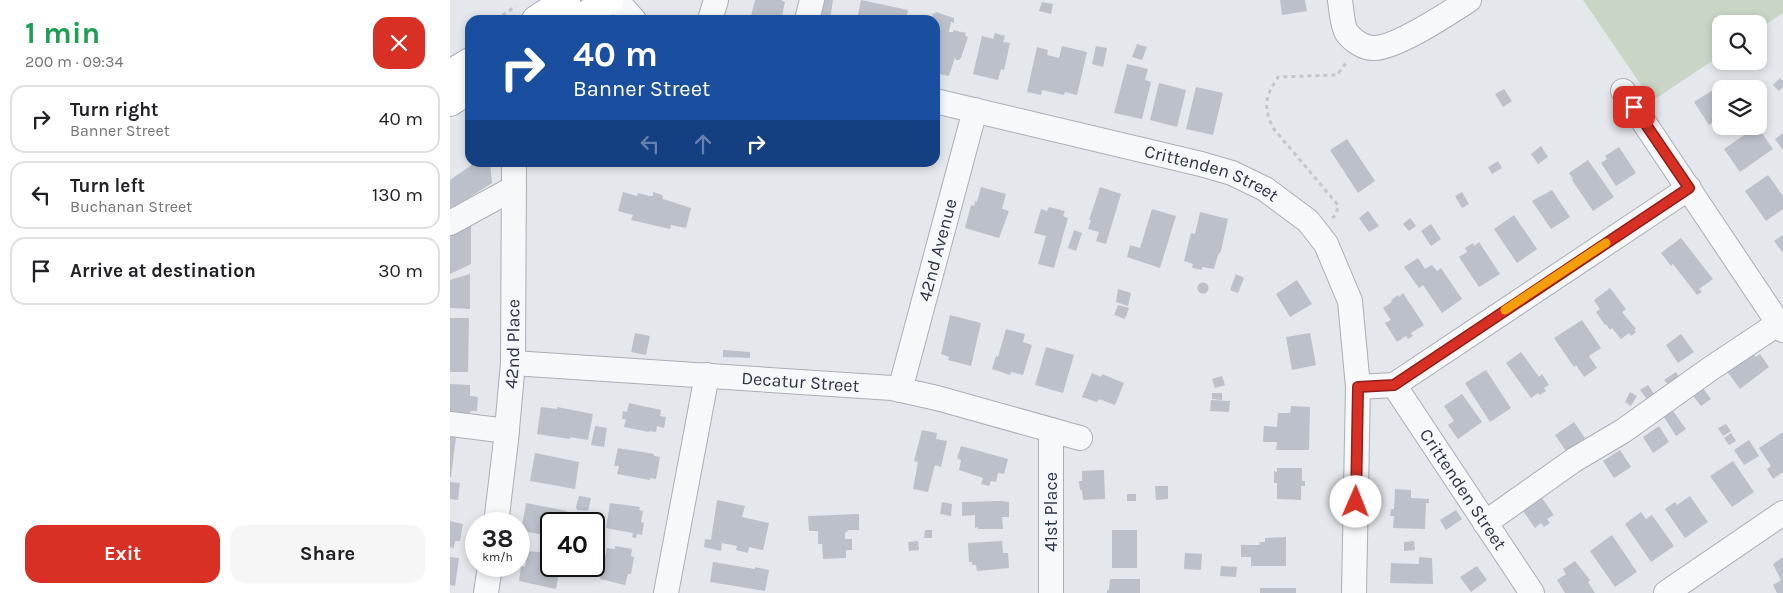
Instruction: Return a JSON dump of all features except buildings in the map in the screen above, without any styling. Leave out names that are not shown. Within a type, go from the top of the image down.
[{"type":"main road","points":[[527,12],[566,0]]},
{"type":"main road","points":[[586,15],[609,0]]},
{"type":"main road","points":[[450,74],[465,65]]},
{"type":"main road","points":[[450,102],[465,92]]},
{"type":"street","points":[[616,0],[630,15]]},
{"type":"street","points":[[712,15],[716,0]]},
{"type":"street","points":[[808,15],[812,0]]},
{"type":"street","points":[[1340,0],[1353,38],[1373,48],[1390,46],[1469,0]]},
{"type":"street","points":[[1485,523],[1574,460],[1623,431],[1710,369],[1781,327],[1623,91]]},
{"type":"street","name":"Crittenden Street","points":[[940,102],[1232,173],[1265,189],[1308,221],[1326,244],[1350,301],[1358,387],[1354,593]]},
{"type":"street","name":"42nd Avenue","points":[[900,390],[975,110]]},
{"type":"street","name":"42nd Place","points":[[497,512],[513,363],[514,167]]},
{"type":"street","points":[[450,223],[514,188]]},
{"type":"street","points":[[1358,387],[1394,385],[1689,188]]},
{"type":"street","name":"Decatur Street","points":[[513,363],[884,387],[937,398],[1080,438]]},
{"type":"street","points":[[666,593],[707,375]]},
{"type":"street","name":"Crittenden Street","points":[[1394,385],[1532,593]]},
{"type":"street","points":[[450,424],[507,431]]},
{"type":"street","name":"41st Place","points":[[1051,430],[1051,593]]},
{"type":"street","points":[[1666,593],[1783,513]]},
{"type":"street","points":[[486,593],[488,577]]},
{"type":"path","points":[[1315,230],[1336,215],[1338,204],[1273,128],[1267,115],[1267,94],[1278,77],[1337,75],[1353,38]]},
{"type":"green space","points":[[1583,0],[1783,0],[1783,13],[1767,24],[1767,15],[1712,15],[1712,61],[1652,101]]},
{"type":"slow traffic","points":[[1505,310],[1606,243]]},
{"type":"route","points":[[1356,502],[1358,387],[1394,385],[1689,188],[1634,107]]}]
